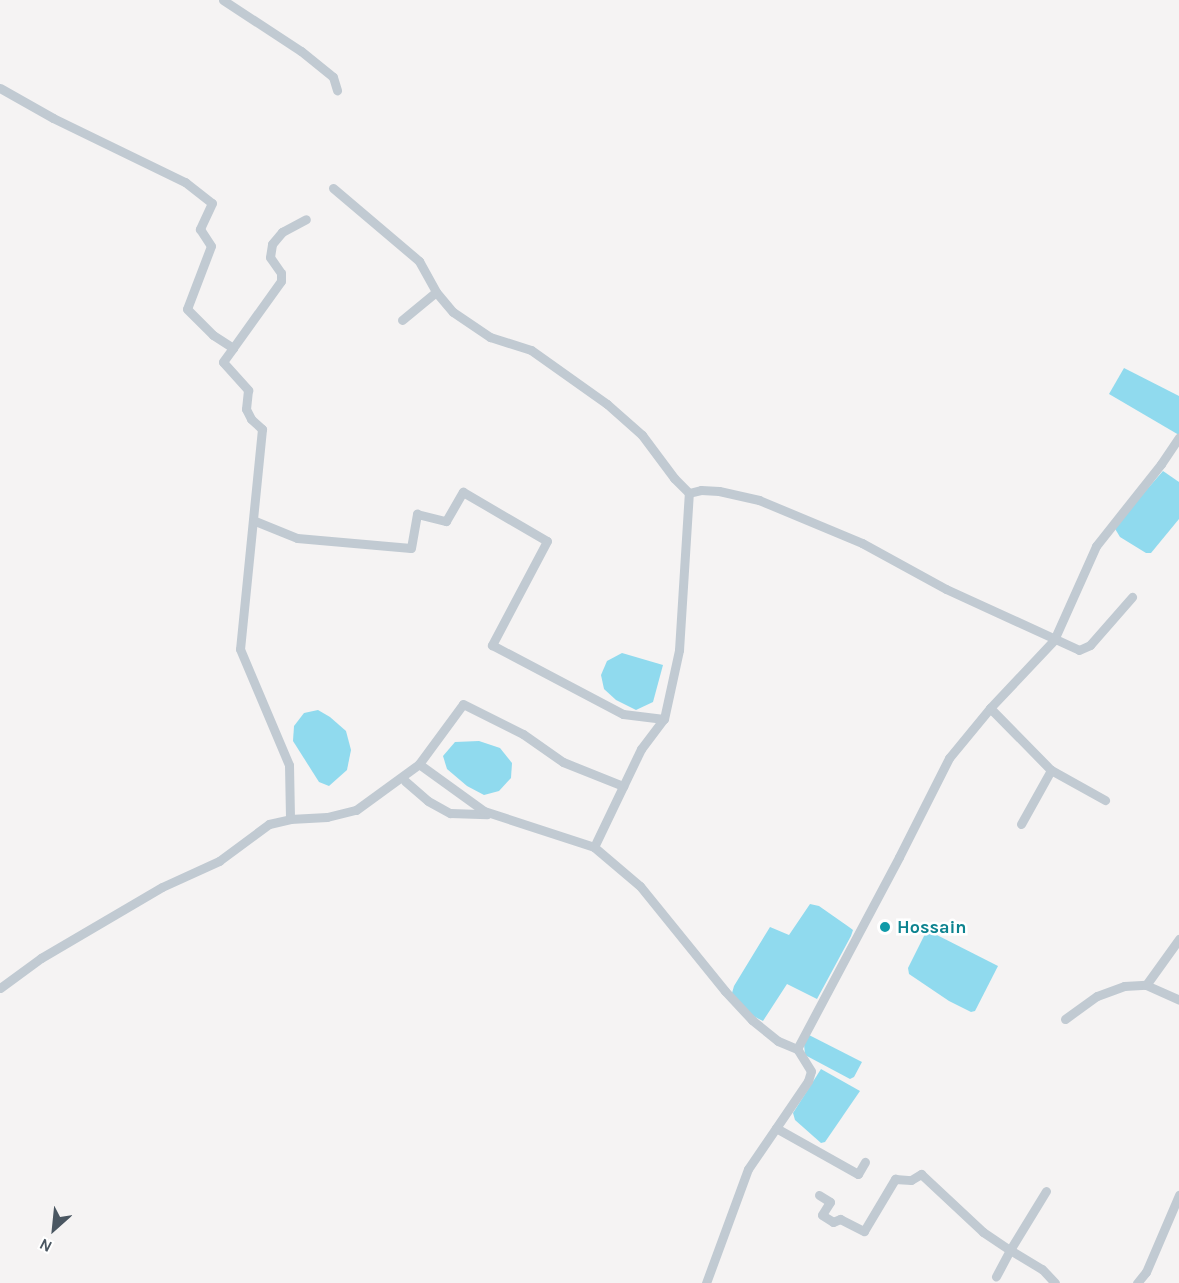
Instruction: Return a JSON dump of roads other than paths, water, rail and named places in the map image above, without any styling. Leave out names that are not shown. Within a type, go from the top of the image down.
[{"type":"street","points":[[223,0],[301,51],[333,77],[337,90]]},
{"type":"street","points":[[0,88],[53,118],[185,182],[212,203],[200,229],[211,246],[187,309],[213,335],[233,348]]},
{"type":"street","points":[[333,188],[419,261],[436,292],[453,312],[490,338],[531,350],[607,404],[642,435],[674,478],[689,493],[679,650],[664,719],[641,748],[594,847]]},
{"type":"street","points":[[290,819],[289,765],[240,650],[262,429],[251,419],[246,409],[248,390],[223,362],[281,281],[280,273],[270,257],[272,244],[282,232],[306,219]]},
{"type":"street","points":[[402,320],[436,292]]},
{"type":"street","points":[[797,1049],[949,758],[990,708],[1054,640],[1096,546],[1161,464],[1179,437]]},
{"type":"street","points":[[689,493],[701,490],[736,492],[759,500],[862,543],[946,589],[1079,650],[1085,649],[1132,597]]},
{"type":"street","points":[[255,521],[297,538],[411,548],[417,514],[446,521],[462,492],[547,541],[492,645],[623,714],[664,719]]},
{"type":"street","points":[[0,988],[41,958],[132,905],[219,861],[269,824],[290,819],[327,817],[356,810],[419,764],[463,704],[522,734],[563,762],[623,786]]},
{"type":"street","points":[[990,708],[1051,770],[1105,800]]},
{"type":"street","points":[[419,764],[484,811],[594,847],[640,886],[725,991],[752,1020],[778,1041],[797,1049],[810,1071],[808,1081],[748,1169],[705,1283]]},
{"type":"street","points":[[1021,824],[1051,770]]},
{"type":"street","points":[[405,781],[428,801],[450,813],[493,814]]},
{"type":"street","points":[[1146,985],[1179,939]]},
{"type":"street","points":[[1065,1019],[1097,996],[1124,986],[1146,985],[1179,1000]]},
{"type":"street","points":[[776,1128],[858,1174],[865,1162]]},
{"type":"street","points":[[819,1195],[830,1202],[822,1215],[833,1222],[840,1218],[864,1231],[895,1179],[911,1180],[921,1174],[983,1232],[1042,1269],[1055,1283]]},
{"type":"street","points":[[996,1276],[1046,1191]]},
{"type":"street","points":[[1137,1283],[1146,1272],[1179,1195]]},
{"type":"water","points":[[1124,368],[1179,396],[1179,435],[1109,394]]},
{"type":"water","points":[[1163,471],[1179,482],[1179,519],[1151,553],[1146,553],[1120,537],[1114,527]]},
{"type":"water","points":[[622,653],[663,665],[653,702],[636,710],[616,700],[604,689],[601,675],[607,661]]},
{"type":"water","points":[[318,710],[346,731],[351,750],[347,770],[329,786],[319,782],[293,741],[294,726],[304,713]]},
{"type":"water","points":[[479,741],[500,748],[512,763],[511,778],[499,791],[484,795],[467,786],[447,769],[443,756],[455,742]]},
{"type":"water","points":[[810,904],[819,906],[853,930],[851,936],[817,999],[787,984],[763,1021],[749,1013],[732,993],[734,986],[770,927],[789,935]]},
{"type":"water","points":[[927,930],[998,966],[975,1011],[971,1012],[949,1001],[909,974],[908,968]]},
{"type":"water","points":[[809,1035],[862,1062],[854,1077],[850,1079],[805,1055],[804,1044]]},
{"type":"water","points":[[821,1069],[860,1091],[825,1142],[821,1143],[795,1120],[793,1113]]},
{"type":"place","name":"Hossain","points":[[885,927]]}]
